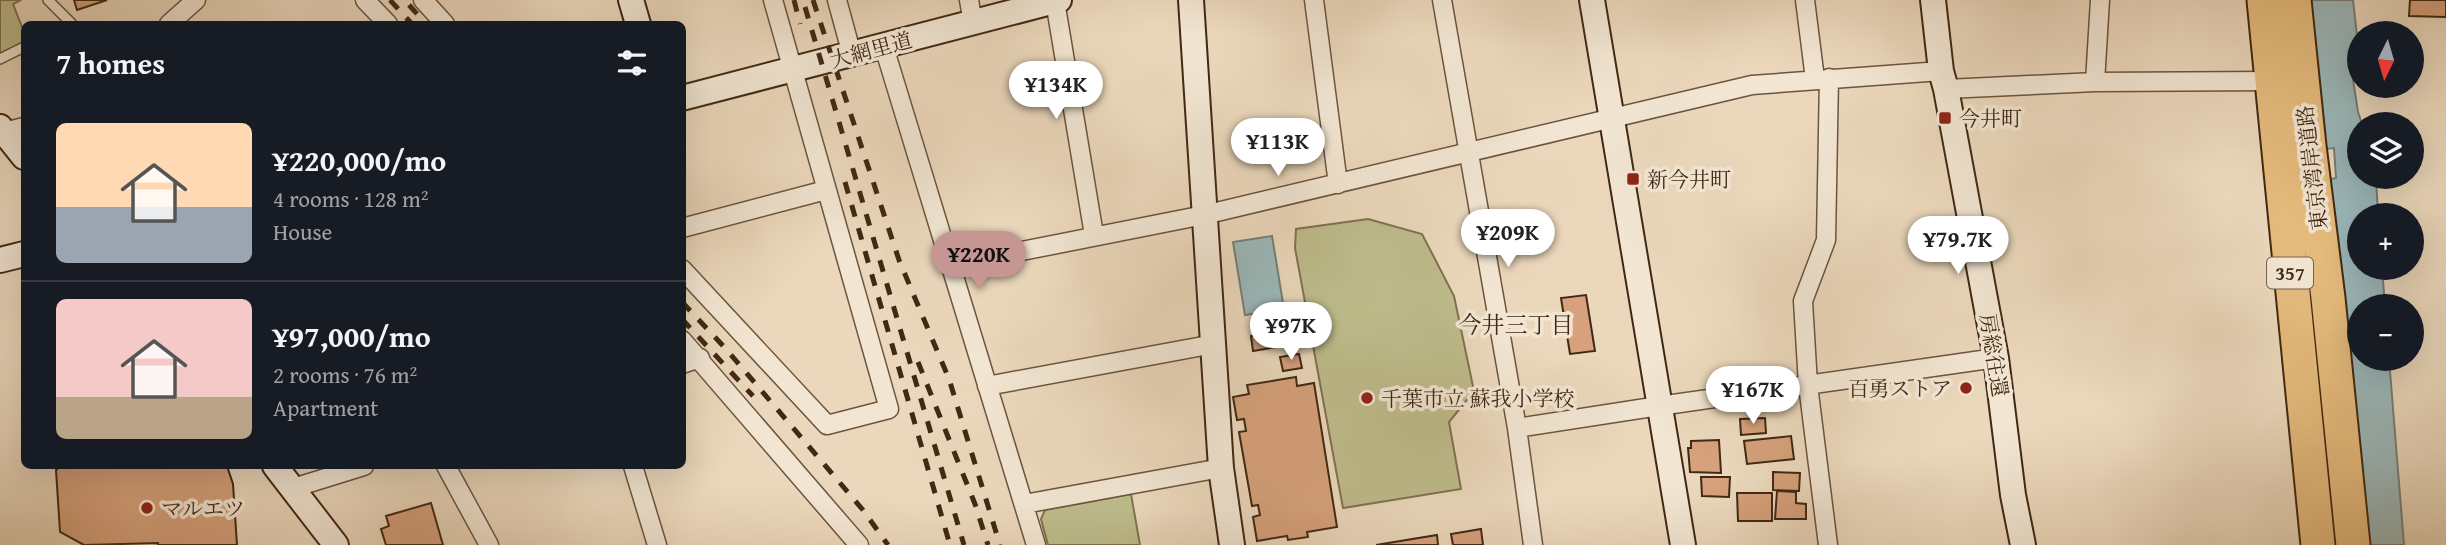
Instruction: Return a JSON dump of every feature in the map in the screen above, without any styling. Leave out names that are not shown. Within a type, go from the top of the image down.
[{"type":"highway","name":"東京湾岸道路","points":[[2264,0],[2318,545]]},
{"type":"highway","name":"東京湾岸道路","points":[[2294,0],[2353,545]]},
{"type":"street","points":[[172,21],[197,0]]},
{"type":"street","points":[[365,0],[385,21]]},
{"type":"street","points":[[423,0],[442,21]]},
{"type":"street","points":[[631,0],[637,21]]},
{"type":"street","points":[[686,272],[827,425],[889,409],[773,0]]},
{"type":"street","points":[[837,0],[852,55]]},
{"type":"street","points":[[1191,0],[1221,468],[1231,545]]},
{"type":"street","points":[[1314,0],[1338,184]]},
{"type":"street","points":[[1442,0],[1517,428],[1533,545]]},
{"type":"street","points":[[1592,0],[1683,545]]},
{"type":"street","points":[[1805,0],[1822,79],[1826,240],[1803,301],[1808,385],[1828,545]]},
{"type":"street","name":"房総往還","points":[[1933,0],[1944,80],[1996,358],[2013,495],[2023,545]]},
{"type":"street","points":[[2095,82],[2100,0]]},
{"type":"street","points":[[1057,1],[1094,235]]},
{"type":"street","name":"大網里道","points":[[686,97],[884,47],[971,12],[1057,1]]},
{"type":"street","points":[[884,47],[1036,545]]},
{"type":"street","points":[[950,265],[1204,215],[1752,85],[1822,79],[2272,81]]},
{"type":"street","points":[[7,130],[21,152]]},
{"type":"street","points":[[686,227],[826,190]]},
{"type":"street","points":[[0,260],[21,255]]},
{"type":"street","points":[[987,386],[1214,344]]},
{"type":"street","points":[[1517,428],[1996,358]]},
{"type":"street","points":[[691,361],[859,545]]},
{"type":"street","points":[[1024,503],[1221,468]]},
{"type":"street","points":[[277,469],[336,545]]},
{"type":"street","points":[[293,488],[354,469]]},
{"type":"street","points":[[448,469],[489,545]]},
{"type":"street","points":[[634,469],[657,545]]},
{"type":"lane","points":[[48,0],[69,21]]},
{"type":"lane","points":[[0,59],[21,48]]},
{"type":"shaded area","points":[[0,0],[21,0],[13,4],[21,24],[21,44],[0,54]]},
{"type":"shaded area","points":[[1368,219],[1422,234],[1454,296],[1474,391],[1449,422],[1461,489],[1343,508],[1295,248],[1296,229]]},
{"type":"shaded area","points":[[1131,494],[1140,545],[1048,545],[1041,519],[1045,510]]},
{"type":"water","points":[[2311,0],[2353,0],[2355,21],[2347,21],[2347,98],[2356,98],[2358,112],[2347,112],[2347,189],[2377,189],[2377,203],[2347,203],[2347,280],[2383,280],[2384,294],[2347,294],[2347,371],[2390,371],[2404,545],[2363,545],[2327,180],[2336,178],[2334,148],[2326,149]]},
{"type":"water","points":[[1272,236],[1284,309],[1245,315],[1233,242]]},
{"type":"building","points":[[74,0],[107,0],[77,10]]},
{"type":"building","points":[[2410,0],[2446,0],[2446,17],[2409,16]]},
{"type":"building","points":[[1586,295],[1595,351],[1570,354],[1561,298]]},
{"type":"building","points":[[1297,328],[1299,343],[1253,351],[1251,336]]},
{"type":"building","points":[[1299,354],[1302,368],[1283,371],[1280,357]]},
{"type":"building","points":[[1296,377],[1297,386],[1314,383],[1337,527],[1307,532],[1308,537],[1288,540],[1287,536],[1257,541],[1253,517],[1260,515],[1258,505],[1252,506],[1239,432],[1246,431],[1244,419],[1237,420],[1233,397],[1249,394],[1247,385]]},
{"type":"building","points":[[1765,418],[1766,433],[1741,435],[1740,419]]},
{"type":"building","points":[[1791,436],[1794,459],[1747,464],[1744,441]]},
{"type":"building","points":[[1719,440],[1721,473],[1690,472],[1688,448],[1691,448],[1691,441]]},
{"type":"building","name":"マルエツ","points":[[228,469],[233,484],[237,545],[84,545],[60,532],[56,470]]},
{"type":"building","points":[[1773,472],[1800,473],[1799,491],[1773,490]]},
{"type":"building","points":[[1701,477],[1730,477],[1729,497],[1702,496]]},
{"type":"building","points":[[1777,491],[1796,492],[1796,503],[1806,504],[1806,519],[1775,519]]},
{"type":"building","points":[[1737,493],[1772,493],[1772,521],[1738,521]]},
{"type":"building","points":[[431,503],[443,545],[386,545],[381,529],[389,526],[386,516]]},
{"type":"building","points":[[1481,529],[1483,545],[1453,545],[1451,534]]},
{"type":"building","points":[[1437,535],[1438,545],[1376,545]]},
{"type":"railway","points":[[390,0],[409,21]]},
{"type":"railway","points":[[794,0],[800,24]]},
{"type":"railway","points":[[813,0],[899,260],[949,379],[1000,545]]},
{"type":"railway","points":[[409,5],[423,21]]},
{"type":"railway","points":[[805,7],[964,545]]},
{"type":"railway","points":[[845,182],[950,545]]},
{"type":"railway","points":[[686,306],[726,349],[863,510],[888,545]]},
{"type":"railway","points":[[686,323],[753,396]]},
{"type":"railway","points":[[918,362],[975,504],[988,545]]},
{"type":"place","name":"今井町","points":[[1945,118]]},
{"type":"place","name":"新今井町","points":[[1633,179]]},
{"type":"place","name":"百勇ストア","points":[[1966,388]]},
{"type":"place","name":"千葉市立 蘇我小学校","points":[[1367,398]]},
{"type":"place","name":"マルエツ","points":[[147,508]]},
{"type":"district","name":"今井三丁目","points":[[1516,324]]}]
